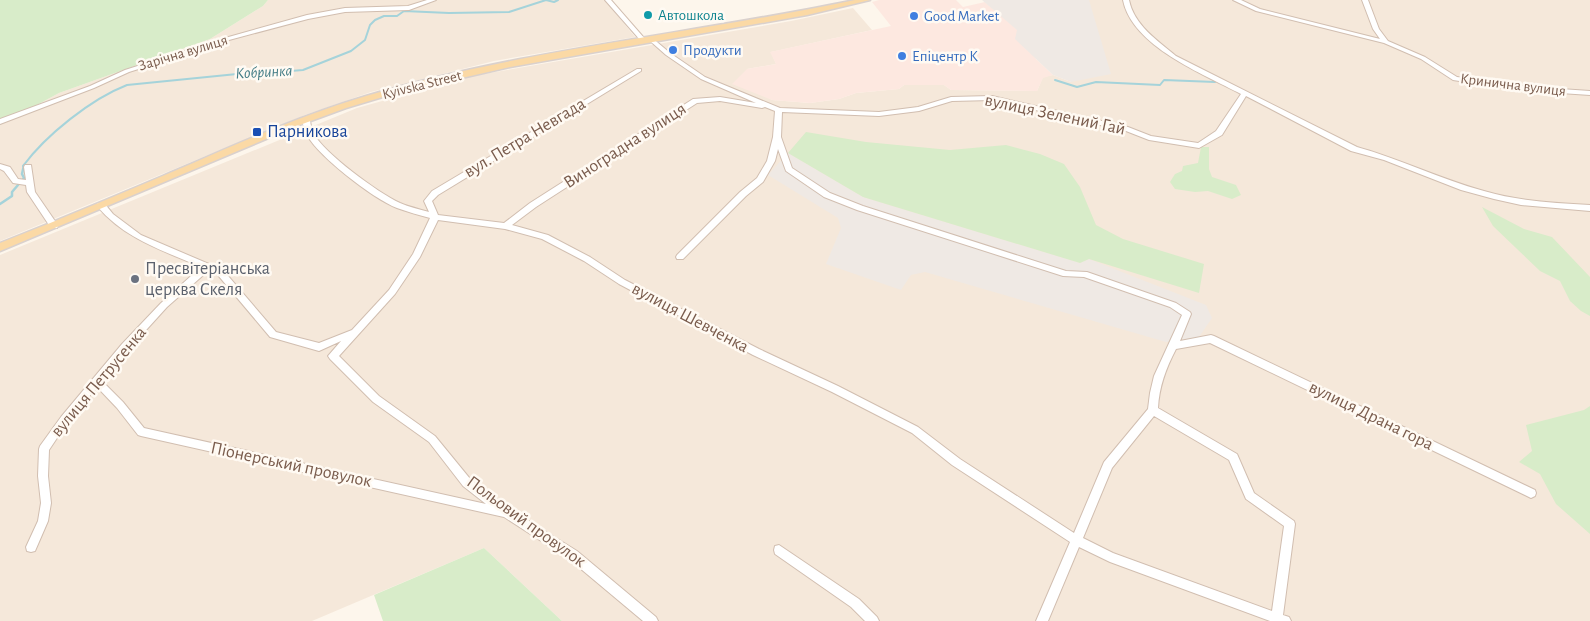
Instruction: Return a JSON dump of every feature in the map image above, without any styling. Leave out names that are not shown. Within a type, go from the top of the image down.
[{"type":"main road","name":"Kyivska Street","points":[[0,248],[306,120],[391,92],[538,58],[767,21],[866,0]]},
{"type":"street","name":"Зарічна вулиця","points":[[0,122],[92,87],[127,71],[186,51],[278,27],[308,17],[345,10],[409,8],[433,0]]},
{"type":"street","name":"вулиця Зелений Гай","points":[[608,0],[647,39],[703,78],[779,110],[879,114],[919,109],[951,99],[992,98],[1128,129],[1149,138],[1199,146],[1219,133],[1244,94]]},
{"type":"street","points":[[1126,0],[1126,10],[1150,37],[1174,57],[1354,149],[1382,156],[1452,184],[1506,200],[1590,208]]},
{"type":"street","name":"Кринична вулиця","points":[[1236,0],[1258,10],[1386,42],[1423,58],[1456,79],[1518,88],[1590,93]]},
{"type":"street","points":[[1365,0],[1376,29],[1386,42]]},
{"type":"street","name":"вул. Петра Невгада","points":[[435,216],[428,201],[440,189],[639,70]]},
{"type":"street","name":"Виноградна вулиця","points":[[505,226],[533,205],[695,101],[720,99],[779,110]]},
{"type":"street","points":[[680,257],[743,194],[760,180],[771,161],[777,137],[779,110]]},
{"type":"street","name":"вулиця Шевченка","points":[[306,120],[309,132],[319,146],[380,196],[399,206],[435,216],[505,226],[545,237],[587,259],[622,282],[756,352],[835,389],[915,430],[956,462],[1076,540],[1110,557],[1282,620],[1290,524],[1250,496],[1232,457],[1153,410]]},
{"type":"street","points":[[777,137],[789,169],[827,194],[860,208],[1052,270],[1066,274],[1084,274],[1173,305],[1187,314],[1174,346],[1162,365],[1153,399],[1153,410],[1108,466],[1042,621]]},
{"type":"street","points":[[0,166],[7,169],[23,182],[54,226]]},
{"type":"street","points":[[23,182],[28,167]]},
{"type":"street","points":[[101,205],[110,216],[138,237],[220,272],[274,334],[319,348],[354,331]]},
{"type":"street","name":"Польовий провулок","points":[[435,216],[417,255],[392,292],[354,331],[333,356],[376,399],[432,439],[467,483],[508,513],[573,555],[652,621]]},
{"type":"street","name":"вулиця Петрусенка","points":[[31,547],[43,521],[46,503],[43,476],[44,449],[96,380],[164,305],[207,268]]},
{"type":"street","name":"вулиця Драна гора","points":[[1174,346],[1211,339],[1531,494]]},
{"type":"street","name":"Піонерський провулок","points":[[96,380],[120,405],[140,432],[508,513]]},
{"type":"street","points":[[779,550],[855,603],[874,621]]},
{"type":"shaded area","points":[[268,0],[605,0],[635,37],[494,61],[371,92],[305,115],[0,241],[0,125],[59,93],[210,39],[263,6]]},
{"type":"shaded area","name":"Епіцентр К","points":[[879,0],[956,0],[963,7],[985,2],[1018,30],[1036,59],[1053,75],[1043,78],[1037,91],[951,90],[944,85],[904,85],[899,89],[856,93],[839,99],[810,103],[772,100],[732,84],[747,69],[776,64],[770,52],[891,26],[872,2]]},
{"type":"shaded area","points":[[982,0],[1089,0],[1111,74],[1071,82],[1053,75],[1015,39],[1017,30]]},
{"type":"shaded area","points":[[1089,0],[1590,0],[1590,621],[562,621],[484,548],[312,621],[0,621],[0,255],[357,108],[472,76],[791,21],[853,8],[872,30],[771,52],[776,64],[747,69],[761,94],[772,100],[810,103],[839,99],[856,93],[899,89],[904,85],[944,85],[951,90],[1037,91],[1043,77],[1053,75],[1071,82]]},
{"type":"shaded area","points":[[788,153],[863,197],[1080,263],[1089,259],[1206,305],[1212,318],[1199,337],[1166,342],[925,272],[911,275],[901,290],[826,264],[841,228],[838,218],[768,175]]},
{"type":"green space","points":[[0,0],[268,0],[263,6],[210,39],[59,93],[0,125]]},
{"type":"green space","points":[[806,132],[866,142],[950,150],[1006,145],[1040,154],[1064,164],[1080,187],[1096,225],[1123,239],[1204,264],[1199,293],[1089,259],[1080,263],[863,197],[788,153]]},
{"type":"green space","points":[[1201,147],[1209,147],[1209,169],[1212,177],[1236,185],[1241,195],[1232,199],[1208,191],[1195,192],[1175,189],[1170,182],[1175,174],[1182,171],[1183,166],[1198,163]]},
{"type":"green space","points":[[1482,207],[1524,229],[1552,237],[1590,277],[1590,316],[1570,301],[1560,281],[1540,271],[1493,226]]},
{"type":"green space","points":[[1590,406],[1590,534],[1556,504],[1540,474],[1519,462],[1532,451],[1526,425],[1584,410]]},
{"type":"green space","points":[[484,548],[562,621],[383,621],[374,595]]},
{"type":"waterway","name":"Кобринка","points":[[23,166],[44,142],[70,119],[99,99],[127,85],[237,74],[255,70],[278,72],[303,70],[351,51],[365,40],[370,25],[375,20],[384,16],[397,16],[404,11],[449,13],[509,12],[546,0],[554,2],[558,0]]},
{"type":"waterway","points":[[1055,80],[1077,87],[1096,82],[1160,85],[1164,80],[1215,82]]},
{"type":"waterway","name":"Кобринка","points":[[0,204],[12,196],[12,192],[24,178],[22,174],[24,165]]},
{"type":"place","name":"Автошкола","points":[[648,15]]},
{"type":"place","name":"Good Market","points":[[914,16]]},
{"type":"place","name":"Продукти","points":[[673,50]]},
{"type":"place","name":"Епіцентр К","points":[[902,56]]},
{"type":"place","name":"Парникова","points":[[257,132]]},
{"type":"place","name":"Пресвітеріанська церква Скеля","points":[[135,279]]}]
